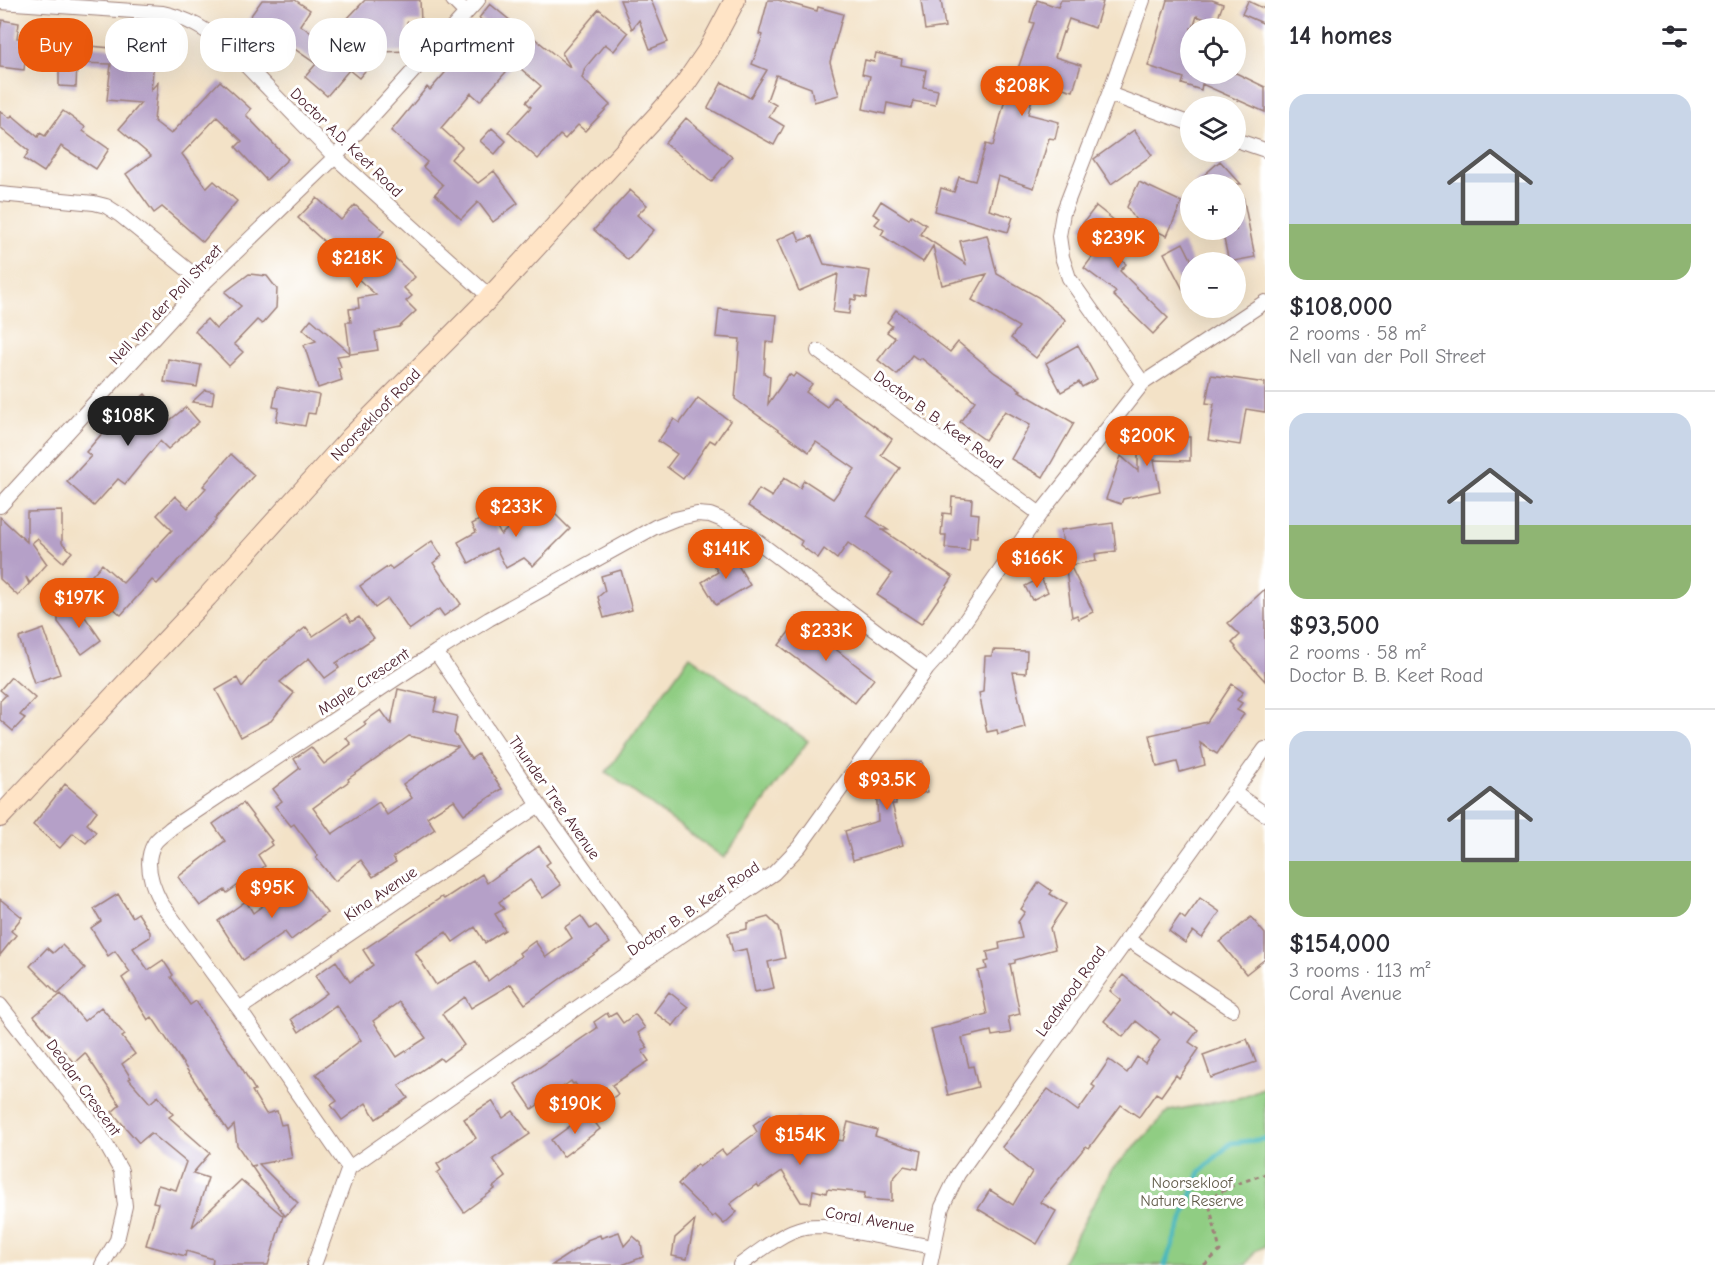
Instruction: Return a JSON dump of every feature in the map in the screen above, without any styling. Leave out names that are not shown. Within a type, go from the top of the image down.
[{"type":"street","points":[[453,0],[466,13]]},
{"type":"street","name":"Nell van der Poll Street","points":[[0,506],[204,283],[334,157],[478,0]]},
{"type":"street","name":"Noorsekloof Road","points":[[0,817],[207,597],[351,437],[490,297],[685,84],[709,49],[735,0]]},
{"type":"street","points":[[1143,0],[1063,213],[1059,236],[1062,257],[1069,278],[1143,383]]},
{"type":"street","name":"Doctor A.D. Keet Road","points":[[0,2],[163,13],[195,24],[225,45],[334,157],[490,297]]},
{"type":"street","points":[[1109,94],[1180,120]]},
{"type":"street","points":[[1246,143],[1265,150]]},
{"type":"street","points":[[0,194],[94,202],[106,206],[204,283]]},
{"type":"street","name":"Doctor B. B. Keet Road","points":[[349,1168],[648,958],[774,873],[799,846],[927,669],[946,648],[1040,514],[1143,383],[1265,302]]},
{"type":"street","name":"Doctor B. B. Keet Road","points":[[818,351],[1040,514]]},
{"type":"street","name":"Maple Crescent","points":[[349,1168],[239,1009],[161,903],[154,890],[149,872],[149,856],[154,842],[171,828],[489,619],[655,527],[697,514],[710,515],[745,532],[927,669]]},
{"type":"street","name":"Thunder Tree Avenue","points":[[436,652],[539,805],[648,958]]},
{"type":"street","name":"Leadwood Road","points":[[930,1265],[942,1207],[958,1174],[1265,749]]},
{"type":"street","points":[[1233,792],[1265,814]]},
{"type":"street","name":"Kina Avenue","points":[[239,1009],[539,805]]},
{"type":"street","points":[[1127,939],[1232,1009]]},
{"type":"street","name":"Deodar Crescent","points":[[0,1005],[96,1127],[121,1171],[125,1206],[117,1240],[102,1265]]},
{"type":"street","points":[[314,1265],[349,1168]]},
{"type":"street","name":"Coral Avenue","points":[[740,1265],[778,1239],[807,1226],[824,1226],[933,1247]]},
{"type":"path","points":[[1204,1265],[1220,1251],[1208,1199],[1234,1185],[1265,1174]]},
{"type":"green space","points":[[690,656],[808,741],[724,858],[606,772]]},
{"type":"green space","name":"Noorsekloof Nature Reserve","points":[[1265,1087],[1265,1246],[1255,1251],[1246,1265],[1061,1265],[1111,1171],[1169,1111],[1242,1097]]},
{"type":"building","points":[[262,0],[295,0],[310,10],[300,25],[308,30],[308,58],[296,50],[296,18],[249,18]]},
{"type":"building","points":[[365,0],[420,0],[421,18],[399,18],[399,51],[387,52],[387,18],[348,18]]},
{"type":"building","points":[[620,0],[651,0],[668,42],[650,49],[639,20],[632,29]]},
{"type":"building","points":[[768,0],[778,0],[817,11],[818,7],[843,14],[830,62],[839,95],[814,102],[811,88],[776,75],[767,100],[776,105],[769,117],[784,126],[774,145],[708,108],[722,82],[750,98],[767,70],[752,64],[763,35],[759,34]]},
{"type":"building","points":[[921,0],[941,0],[945,27],[925,30]]},
{"type":"building","points":[[1037,0],[1058,7],[1061,0],[1103,2],[1095,28],[1069,19],[1063,32],[1055,57],[1081,65],[1073,91],[1037,80],[1028,114],[1059,122],[1055,139],[1049,138],[1034,188],[998,176],[989,210],[1013,217],[1008,232],[935,211],[941,188],[954,192],[959,177],[975,181],[986,144],[993,146],[1011,76],[1015,77],[1034,23],[1030,22]]},
{"type":"building","points":[[1167,0],[1212,0],[1223,4],[1218,18],[1197,16],[1196,18],[1180,18],[1180,77],[1148,66]]},
{"type":"building","points":[[1248,1],[1265,9],[1265,24],[1242,14]]},
{"type":"building","points":[[490,4],[507,18],[479,18]]},
{"type":"building","points":[[599,9],[628,33],[614,51],[605,44],[585,68],[582,78],[610,105],[585,131],[578,125],[565,139],[560,135],[538,159],[508,132],[531,107],[526,102],[541,86],[525,72],[535,72],[535,39],[571,68],[562,53]]},
{"type":"building","points":[[2,20],[18,23],[18,69],[0,67]]},
{"type":"building","points":[[93,46],[105,47],[105,64],[93,63]]},
{"type":"building","points":[[876,53],[902,59],[901,65],[926,70],[923,87],[938,90],[935,105],[913,101],[911,108],[887,103],[885,114],[863,109],[870,76],[862,74],[865,60],[874,62]]},
{"type":"building","points":[[59,72],[77,72],[76,87],[59,86]]},
{"type":"building","points":[[110,72],[153,72],[151,90],[158,82],[154,121],[171,134],[220,81],[251,109],[246,115],[288,159],[266,180],[236,147],[242,141],[217,117],[182,154],[207,188],[214,181],[237,201],[203,242],[162,207],[154,213],[126,174],[151,156],[119,129],[141,103],[107,100]]},
{"type":"building","points":[[309,72],[347,72],[327,96],[305,77]]},
{"type":"building","points":[[352,72],[364,72],[359,78]]},
{"type":"building","points":[[446,72],[506,72],[480,101],[471,93],[441,128],[462,147],[451,159],[478,183],[494,171],[518,203],[493,222],[478,202],[461,219],[435,194],[443,185],[423,167],[427,162],[391,131],[427,87],[430,90]]},
{"type":"building","points":[[1246,78],[1265,87],[1265,112],[1246,104],[1246,96],[1229,96],[1202,84],[1246,84]]},
{"type":"building","points":[[1182,84],[1202,84],[1201,90]]},
{"type":"building","points":[[0,111],[10,118],[12,115],[38,137],[40,133],[45,136],[63,111],[85,127],[83,131],[109,149],[96,169],[61,146],[44,172],[24,159],[29,151],[0,127]]},
{"type":"building","points":[[686,118],[732,157],[711,182],[665,143]]},
{"type":"building","points":[[492,128],[506,141],[495,154],[480,141]]},
{"type":"building","points":[[1134,130],[1152,155],[1111,184],[1094,159]]},
{"type":"building","points":[[1221,162],[1232,174],[1205,174]]},
{"type":"building","points":[[1139,182],[1180,201],[1180,207],[1167,236],[1137,222],[1127,207]]},
{"type":"building","points":[[630,190],[647,205],[637,215],[654,230],[628,260],[594,230]]},
{"type":"building","points":[[317,198],[341,220],[355,205],[384,231],[371,246],[390,263],[395,258],[415,277],[404,288],[412,296],[406,301],[416,311],[399,327],[375,332],[378,350],[337,356],[342,380],[318,388],[304,345],[316,341],[303,329],[311,319],[350,353],[346,322],[351,322],[349,309],[359,308],[358,298],[376,295],[347,269],[350,265],[298,218]]},
{"type":"building","points":[[881,201],[909,219],[911,215],[926,225],[920,234],[966,264],[960,241],[987,235],[997,274],[1038,297],[1066,320],[1036,358],[1011,338],[1019,327],[972,300],[987,274],[942,285],[933,246],[923,262],[881,235],[884,230],[875,224],[880,218],[873,214]]},
{"type":"building","points":[[1096,206],[1130,233],[1114,254],[1126,264],[1120,271],[1168,318],[1153,334],[1113,295],[1116,292],[1084,268],[1102,244],[1080,227]]},
{"type":"building","points":[[1246,211],[1255,257],[1246,259],[1246,252],[1227,252],[1224,240],[1246,240]]},
{"type":"building","points":[[796,231],[800,241],[812,236],[824,264],[870,271],[866,298],[856,296],[856,300],[851,299],[849,314],[833,312],[838,274],[799,291],[777,240]]},
{"type":"building","points":[[1183,243],[1188,252],[1180,252],[1180,284],[1164,253]]},
{"type":"building","points":[[249,274],[267,276],[277,289],[276,308],[262,324],[257,320],[234,344],[243,352],[229,366],[195,331],[207,319],[216,329],[241,306],[225,292]]},
{"type":"building","points":[[719,309],[777,315],[774,343],[766,342],[764,373],[770,377],[768,404],[789,374],[793,377],[796,373],[812,384],[806,392],[827,407],[834,397],[892,439],[881,455],[900,468],[867,516],[888,530],[882,530],[953,577],[921,624],[877,595],[892,574],[848,543],[837,559],[824,549],[818,558],[800,545],[802,541],[748,506],[759,489],[772,497],[784,478],[800,488],[804,480],[833,499],[855,469],[816,442],[809,452],[735,399],[740,339],[716,337]]},
{"type":"building","points":[[896,310],[950,352],[958,342],[995,373],[1021,390],[1019,391],[1074,423],[1043,477],[1011,459],[1030,425],[1005,411],[985,440],[960,422],[975,401],[921,358],[919,360],[912,355],[897,375],[878,360],[895,338],[887,332],[892,326],[887,322]]},
{"type":"building","points":[[1078,345],[1097,379],[1082,387],[1079,382],[1061,392],[1046,363]]},
{"type":"building","points":[[168,359],[201,365],[197,387],[164,382]]},
{"type":"building","points":[[1211,375],[1265,383],[1265,412],[1246,409],[1240,445],[1208,440],[1214,404],[1206,403]]},
{"type":"building","points":[[277,387],[319,395],[315,414],[308,413],[305,426],[276,421],[279,408],[273,407]]},
{"type":"building","points":[[205,390],[214,392],[212,405],[192,402]]},
{"type":"building","points":[[145,394],[169,421],[186,407],[199,422],[168,449],[160,441],[125,484],[118,479],[94,506],[67,482],[91,456],[86,452],[118,415]]},
{"type":"building","points":[[698,398],[730,421],[715,443],[710,440],[683,479],[667,467],[677,454],[658,441],[674,419],[680,423]]},
{"type":"building","points":[[1138,436],[1190,437],[1190,461],[1154,460],[1160,491],[1123,499],[1121,504],[1106,499],[1121,456],[1138,471]]},
{"type":"building","points":[[231,454],[254,475],[157,584],[152,580],[121,615],[85,583],[102,564],[123,583],[172,530],[157,515],[175,496],[188,508],[206,488],[203,486]]},
{"type":"building","points":[[952,497],[972,499],[971,513],[979,514],[977,537],[970,537],[969,550],[945,548],[946,535],[941,535],[943,513],[951,514]]},
{"type":"building","points":[[529,507],[541,518],[550,509],[570,529],[533,566],[524,558],[506,568],[496,548],[469,563],[458,542],[476,532],[472,524],[490,514],[501,535]]},
{"type":"building","points":[[62,511],[62,543],[72,552],[63,562],[37,539],[32,543],[47,564],[30,583],[26,577],[29,584],[18,596],[0,579],[0,517],[27,542],[27,512]]},
{"type":"building","points":[[1113,523],[1116,551],[1095,554],[1096,561],[1070,565],[1093,612],[1079,619],[1077,615],[1072,617],[1061,530]]},
{"type":"building","points":[[432,541],[442,556],[433,563],[461,604],[444,616],[439,609],[409,630],[388,599],[375,608],[360,586],[389,566],[392,569]]},
{"type":"building","points":[[731,554],[750,585],[716,605],[702,582],[718,572],[713,565]]},
{"type":"building","points":[[621,570],[632,610],[604,618],[598,597],[605,591],[601,576]]},
{"type":"building","points":[[1041,578],[1048,592],[1032,600],[1025,586]]},
{"type":"building","points":[[1265,589],[1265,681],[1235,648],[1232,643],[1240,635],[1228,623]]},
{"type":"building","points":[[76,604],[101,640],[82,654],[58,622],[58,617]]},
{"type":"building","points":[[346,614],[351,622],[359,617],[374,638],[336,663],[339,668],[325,678],[309,658],[280,682],[294,693],[271,721],[241,737],[216,690],[237,678],[242,687],[263,662],[306,627],[313,636]]},
{"type":"building","points":[[798,620],[874,679],[855,703],[779,645]]},
{"type":"building","points":[[44,629],[60,674],[34,683],[19,638]]},
{"type":"building","points":[[993,650],[1027,651],[1026,673],[1013,672],[1025,727],[998,734],[997,730],[987,732],[979,693],[983,692],[985,656],[992,656]]},
{"type":"building","points":[[11,677],[35,698],[20,715],[25,718],[13,731],[0,720],[0,701],[6,695],[0,690]]},
{"type":"building","points":[[1232,684],[1243,692],[1237,700],[1242,703],[1237,710],[1244,714],[1217,754],[1200,743],[1205,765],[1180,772],[1177,762],[1157,767],[1150,735],[1207,722]]},
{"type":"building","points":[[398,689],[437,698],[434,711],[457,716],[454,733],[471,759],[478,754],[502,789],[464,814],[454,800],[427,817],[435,829],[393,857],[396,862],[373,877],[361,860],[335,881],[316,858],[318,856],[294,824],[291,826],[275,806],[282,801],[273,789],[300,768],[294,759],[311,747],[324,764],[351,744],[346,738],[381,710],[391,724]],"holes":[[[409,736],[458,747],[403,784],[412,798],[387,815],[379,802],[332,834],[313,808],[349,781],[348,779]]]},
{"type":"building","points":[[922,761],[928,792],[896,798],[896,804],[892,804],[903,845],[853,860],[845,831],[878,821],[875,767],[881,766],[886,784],[897,783],[894,766]]},
{"type":"building","points":[[65,784],[97,811],[87,824],[96,832],[86,843],[73,833],[60,848],[33,825]]},
{"type":"building","points":[[243,803],[272,841],[270,842],[272,845],[258,855],[265,866],[227,893],[225,890],[200,906],[178,877],[225,841],[213,824]]},
{"type":"building","points":[[539,846],[550,862],[546,865],[561,885],[543,898],[530,880],[499,902],[504,909],[495,914],[505,930],[485,943],[475,927],[453,942],[446,932],[415,952],[436,985],[476,961],[488,981],[521,956],[519,953],[535,941],[546,957],[572,938],[565,927],[581,916],[590,929],[596,925],[610,943],[525,1004],[511,984],[471,1008],[465,997],[442,1014],[464,1045],[443,1061],[440,1058],[399,1086],[408,1098],[376,1119],[366,1103],[342,1120],[331,1105],[337,1101],[316,1074],[361,1040],[336,1005],[299,1032],[291,1019],[327,993],[315,976],[336,961],[350,982],[373,965],[363,950],[442,897],[444,899],[482,874],[487,883]],"holes":[[[399,1002],[426,1038],[397,1057],[373,1021]]]},
{"type":"building","points":[[300,878],[327,913],[291,940],[285,932],[243,960],[218,921],[246,901],[253,913]]},
{"type":"building","points":[[1039,882],[1052,891],[1050,894],[1066,904],[1050,928],[1055,949],[1015,960],[1015,963],[1010,964],[1020,1014],[1008,1017],[1011,1033],[992,1036],[991,1031],[962,1038],[969,1067],[973,1066],[978,1087],[948,1095],[931,1029],[987,1014],[978,971],[987,969],[985,962],[989,961],[987,952],[1000,949],[999,943],[1022,938],[1018,922],[1025,912],[1021,909]]},
{"type":"building","points":[[118,894],[132,917],[138,913],[150,932],[150,937],[133,948],[148,970],[163,960],[173,975],[171,977],[190,1005],[196,1001],[237,1060],[266,1114],[277,1111],[281,1125],[286,1124],[292,1158],[259,1164],[298,1203],[285,1216],[252,1167],[256,1165],[251,1166],[237,1145],[234,1125],[228,1131],[152,1017],[148,1020],[122,978],[130,972],[115,951],[108,956],[91,928],[101,921],[94,909]]},
{"type":"building","points":[[1200,898],[1220,912],[1202,938],[1193,931],[1185,943],[1169,931],[1180,915],[1185,919]]},
{"type":"building","points":[[0,899],[22,917],[11,931],[16,935],[0,955]]},
{"type":"building","points":[[768,917],[778,927],[785,958],[768,962],[774,988],[755,992],[746,949],[733,952],[728,933],[747,929],[747,923]]},
{"type":"building","points":[[1251,917],[1265,934],[1265,959],[1246,974],[1220,942]]},
{"type":"building","points":[[62,945],[85,968],[58,994],[30,966],[47,948],[53,953]]},
{"type":"building","points":[[1123,975],[1172,1016],[1174,1013],[1198,1030],[1189,1042],[1199,1049],[1179,1078],[1176,1075],[1161,1096],[1156,1093],[1139,1117],[1121,1105],[1089,1148],[1086,1146],[1040,1202],[1056,1211],[1037,1244],[978,1209],[990,1190],[1013,1205],[1032,1172],[1002,1147],[1048,1089],[1078,1111],[1095,1087],[1092,1085],[1109,1060],[1127,1073],[1137,1057],[1145,1063],[1160,1040],[1136,1021],[1123,1037],[1104,1021],[1121,1000],[1110,991]]},
{"type":"building","points":[[669,992],[688,1007],[673,1026],[654,1012]]},
{"type":"building","points":[[61,994],[84,1021],[101,1007],[125,1035],[122,1037],[135,1054],[122,1064],[131,1078],[129,1079],[150,1103],[158,1096],[173,1114],[169,1117],[210,1153],[193,1173],[208,1178],[192,1227],[241,1180],[283,1216],[268,1265],[212,1265],[213,1259],[186,1251],[185,1256],[146,1245],[158,1203],[153,1202],[158,1185],[176,1190],[186,1162],[151,1133],[139,1143],[112,1112],[120,1105],[85,1053],[74,1063],[34,1016]]},
{"type":"building","points":[[607,1013],[609,1017],[616,1013],[623,1023],[635,1014],[645,1028],[638,1033],[648,1048],[642,1051],[649,1061],[612,1085],[618,1094],[594,1111],[575,1083],[571,1081],[532,1109],[515,1084],[597,1028],[594,1022]]},
{"type":"building","points":[[1247,1039],[1256,1062],[1211,1078],[1203,1055]]},
{"type":"building","points":[[492,1101],[503,1118],[513,1111],[530,1134],[493,1159],[506,1177],[493,1187],[495,1189],[464,1212],[437,1173],[441,1170],[437,1164],[476,1138],[464,1119]]},
{"type":"building","points":[[588,1113],[600,1129],[563,1157],[551,1140]]},
{"type":"building","points":[[769,1114],[780,1130],[798,1118],[810,1136],[843,1141],[848,1122],[877,1130],[875,1136],[921,1151],[918,1169],[904,1166],[892,1180],[892,1201],[864,1199],[865,1193],[827,1189],[826,1193],[813,1190],[811,1203],[801,1202],[782,1171],[759,1187],[757,1184],[730,1204],[737,1212],[724,1224],[715,1215],[712,1217],[678,1184],[697,1164],[699,1167],[722,1150],[726,1155],[757,1132],[753,1125]]},
{"type":"building","points":[[695,1220],[687,1259],[672,1256],[675,1238]]},
{"type":"building","points":[[619,1232],[624,1246],[633,1236],[641,1243],[643,1257],[622,1265],[552,1265],[587,1240]]},
{"type":"waterway","points":[[1165,1265],[1200,1172],[1231,1143],[1265,1139]]}]
